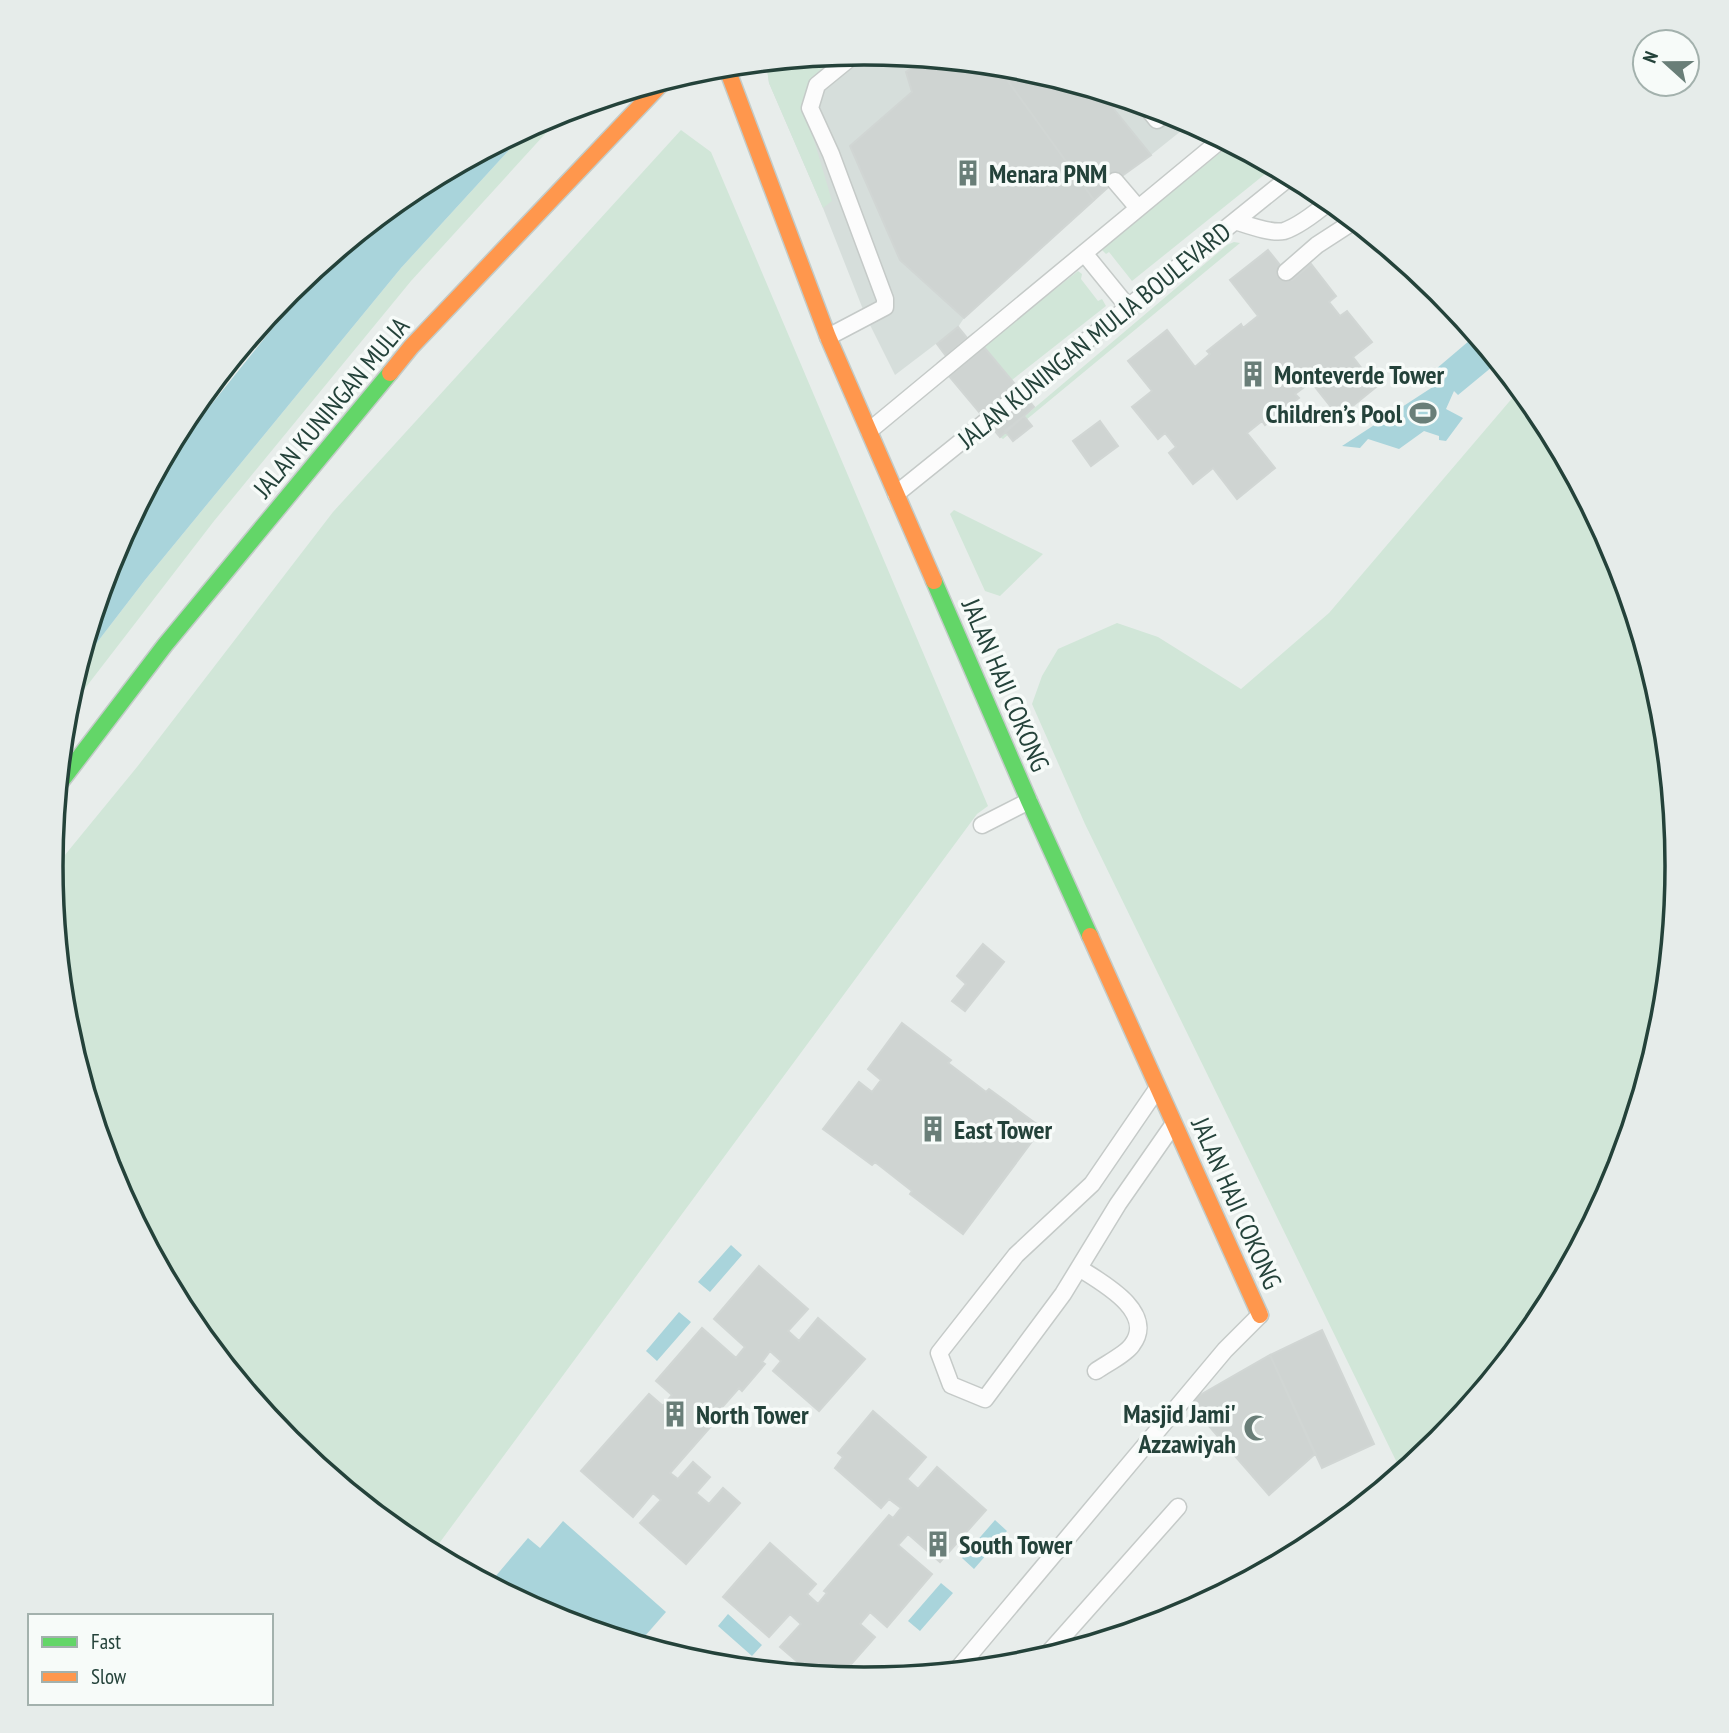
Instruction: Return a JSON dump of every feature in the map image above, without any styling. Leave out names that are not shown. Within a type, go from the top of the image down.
[{"type":"street","name":"JALAN HAJI COKONG","points":[[730,77],[828,337],[1029,801],[1260,1315]]},
{"type":"street","name":"JALAN KUNINGAN MULIA","points":[[69,772],[165,645],[411,347],[652,94]]},
{"type":"lane","points":[[828,337],[884,307],[885,299],[831,154],[810,108],[817,85],[840,66]]},
{"type":"lane","points":[[869,431],[1214,146]]},
{"type":"lane","points":[[1115,181],[1138,208]]},
{"type":"lane","name":"JALAN KUNINGAN MULIA BOULEVARD","points":[[896,494],[1283,183]]},
{"type":"lane","points":[[1236,221],[1264,230],[1282,232],[1321,208]]},
{"type":"lane","points":[[1286,272],[1317,245],[1345,226]]},
{"type":"lane","points":[[1084,253],[1128,307]]},
{"type":"lane","points":[[982,825],[1029,801]]},
{"type":"lane","points":[[1158,1088],[1092,1184],[1016,1255],[939,1353],[951,1385],[985,1399],[1063,1294],[1118,1204],[1174,1123]]},
{"type":"lane","points":[[1079,1268],[1111,1289],[1128,1304],[1137,1318],[1137,1336],[1131,1347],[1096,1371]]},
{"type":"lane","points":[[964,1661],[1225,1350],[1260,1315]]},
{"type":"lane","points":[[1056,1645],[1178,1507]]},
{"type":"shaded area","points":[[864,65],[969,72],[1072,92],[1181,131],[1115,181],[964,318],[958,327],[895,375],[866,317],[769,83],[767,71],[812,67]]},
{"type":"green space","points":[[824,67],[818,72],[803,103],[832,201],[823,208],[769,83],[767,71]]},
{"type":"green space","points":[[548,130],[411,281],[214,521],[82,692],[94,646],[145,580],[401,268],[511,147]]},
{"type":"green space","points":[[681,130],[711,152],[988,806],[977,814],[438,1545],[377,1502],[336,1469],[298,1433],[262,1395],[198,1312],[170,1267],[124,1173],[90,1074],[70,971],[63,857],[137,767],[333,512]]},
{"type":"green space","points":[[1223,150],[1267,173],[1132,281],[1109,252],[1106,254],[1101,249]]},
{"type":"green space","points":[[1240,243],[1003,439],[1000,437],[1227,245]]},
{"type":"green space","points":[[1078,271],[1098,301],[1102,299],[1106,306],[1012,380],[983,346]]},
{"type":"green space","points":[[1513,397],[1559,466],[1583,512],[1623,609],[1651,710],[1664,814],[1664,919],[1651,1023],[1639,1074],[1605,1173],[1559,1267],[1531,1312],[1467,1395],[1398,1464],[1085,824],[1032,704],[1042,676],[1058,649],[1117,623],[1158,637],[1241,689],[1329,613]]},
{"type":"green space","points":[[954,510],[1043,554],[1000,596],[985,591],[950,514]]},
{"type":"water","points":[[511,147],[401,268],[145,580],[94,646],[124,560],[146,512],[198,422],[279,320],[336,264],[419,200]]},
{"type":"water","name":"Children’s Pool","points":[[1469,341],[1491,368],[1458,395],[1454,391],[1446,409],[1463,418],[1446,441],[1424,431],[1399,449],[1368,439],[1360,448],[1342,446],[1445,379],[1436,369]]},
{"type":"water","points":[[731,1245],[742,1255],[710,1292],[698,1282]]},
{"type":"water","points":[[679,1312],[691,1322],[657,1361],[646,1351]]},
{"type":"water","points":[[995,1520],[1007,1531],[974,1569],[962,1558]]},
{"type":"water","points":[[563,1521],[666,1612],[644,1637],[558,1607],[495,1577],[528,1538],[540,1548]]},
{"type":"water","points":[[941,1583],[953,1593],[920,1631],[908,1621]]},
{"type":"water","points":[[728,1614],[762,1645],[752,1656],[718,1626]]},
{"type":"building","name":"Menara PNM","points":[[917,67],[1005,78],[1094,200],[964,318],[900,260],[850,146],[912,92],[906,72]]},
{"type":"building","points":[[1005,78],[1072,92],[1110,104],[1151,155],[1094,200]]},
{"type":"building","name":"Monteverde Tower","points":[[1268,250],[1292,280],[1311,264],[1336,296],[1329,302],[1340,316],[1347,311],[1372,342],[1353,357],[1376,387],[1339,417],[1311,382],[1295,394],[1299,398],[1265,425],[1262,421],[1247,433],[1275,468],[1237,499],[1213,468],[1193,484],[1169,453],[1176,447],[1165,433],[1158,439],[1132,407],[1152,391],[1128,361],[1167,330],[1195,367],[1210,354],[1207,351],[1241,324],[1243,328],[1258,316],[1230,280]]},
{"type":"building","points":[[958,327],[967,338],[946,356],[937,344]]},
{"type":"building","points":[[973,334],[1034,407],[1000,437],[938,363]]},
{"type":"building","points":[[1024,416],[1032,426],[1013,441],[1005,431]]},
{"type":"building","points":[[1100,421],[1118,446],[1091,466],[1073,441]]},
{"type":"building","points":[[983,944],[1004,962],[965,1011],[952,1001],[966,984],[957,976]]},
{"type":"building","name":"East Tower","points":[[902,1023],[951,1060],[948,1063],[986,1092],[989,1089],[1042,1128],[963,1234],[910,1194],[912,1191],[875,1162],[872,1165],[823,1129],[859,1082],[872,1092],[881,1080],[868,1069]]},
{"type":"building","name":"North Tower","points":[[759,1266],[808,1309],[788,1331],[799,1341],[818,1318],[865,1359],[819,1411],[773,1371],[781,1361],[770,1351],[762,1362],[765,1364],[742,1391],[739,1388],[717,1413],[720,1416],[670,1473],[678,1479],[693,1462],[710,1477],[696,1493],[709,1504],[723,1488],[740,1503],[686,1564],[640,1523],[661,1500],[653,1493],[633,1517],[581,1471],[649,1394],[663,1406],[672,1395],[656,1381],[702,1328],[736,1358],[745,1347],[714,1319]]},
{"type":"building","points":[[1322,1330],[1374,1444],[1322,1468],[1270,1355]]},
{"type":"building","name":"Masjid Jami' Azzawiyah","points":[[1270,1355],[1315,1454],[1269,1495],[1188,1402]]},
{"type":"building","name":"South Tower","points":[[873,1411],[926,1457],[907,1479],[918,1489],[937,1467],[986,1510],[940,1562],[908,1534],[898,1545],[932,1574],[887,1627],[870,1612],[860,1624],[875,1637],[848,1667],[801,1665],[780,1647],[801,1624],[790,1614],[769,1637],[723,1597],[770,1543],[816,1584],[807,1594],[818,1604],[827,1593],[824,1591],[889,1515],[893,1518],[901,1508],[889,1499],[881,1508],[835,1468],[843,1457],[838,1453]]},
{"type":"traffic: fast","points":[[69,771],[165,645],[390,373]]},
{"type":"traffic: fast","points":[[934,581],[1090,936]]},
{"type":"traffic: slow","points":[[730,77],[828,337],[934,581]]},
{"type":"traffic: slow","points":[[390,373],[411,347],[652,94]]},
{"type":"traffic: slow","points":[[1090,936],[1260,1315]]},
{"type":"place","name":"Menara PNM","points":[[968,173]]},
{"type":"place","name":"Monteverde Tower","points":[[1253,374]]},
{"type":"place","name":"Children’s Pool","points":[[1423,413]]},
{"type":"place","name":"East Tower","points":[[933,1129]]},
{"type":"place","name":"North Tower","points":[[675,1414]]},
{"type":"place","name":"Masjid Jami' Azzawiyah","points":[[1257,1428]]},
{"type":"place","name":"South Tower","points":[[938,1544]]}]
